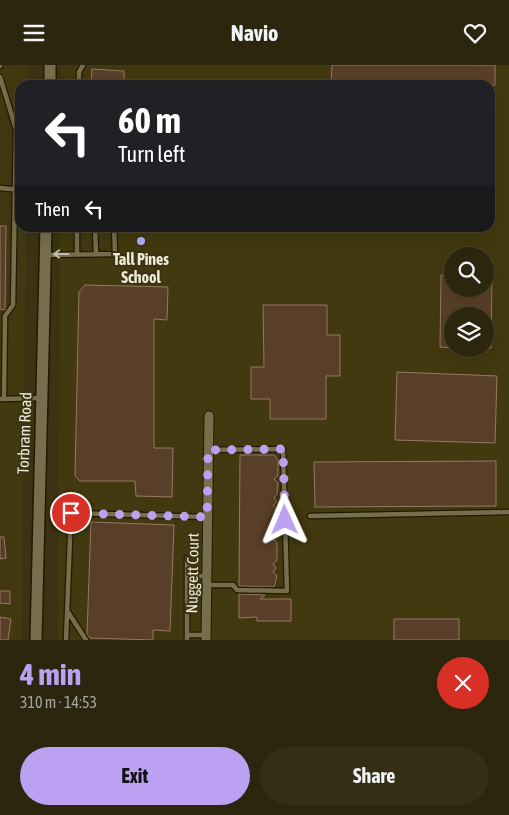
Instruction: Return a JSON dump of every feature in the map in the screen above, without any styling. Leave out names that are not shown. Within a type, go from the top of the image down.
[{"type":"main road","points":[[50,65],[50,80]]},
{"type":"main road","name":"Torbram Road","points":[[36,640],[46,232]]},
{"type":"street","name":"Nuggett Court","points":[[206,637],[209,416]]},
{"type":"lane","points":[[79,80],[79,72],[83,65]]},
{"type":"lane","points":[[0,77],[15,126]]},
{"type":"lane","points":[[0,188],[15,190]]},
{"type":"lane","points":[[16,232],[13,305],[5,316],[2,399],[41,398]]},
{"type":"lane","points":[[77,232],[77,254]]},
{"type":"lane","points":[[95,232],[96,254]]},
{"type":"lane","points":[[45,255],[115,254],[114,232]]},
{"type":"lane","points":[[207,585],[233,585],[237,590],[287,591],[283,449],[208,450]]},
{"type":"lane","points":[[310,516],[509,512]]},
{"type":"lane","points":[[66,640],[71,513],[207,517]]},
{"type":"lane","points":[[187,559],[187,637],[206,637]]},
{"type":"lane","points":[[187,576],[207,575]]},
{"type":"lane","points":[[67,611],[86,640]]},
{"type":"shaded area","points":[[0,65],[28,65],[28,80],[15,80],[15,232],[26,232],[21,640],[0,640]]},
{"type":"shaded area","points":[[62,65],[509,65],[509,640],[58,640],[60,232],[495,232],[495,80],[62,80]]},
{"type":"building","points":[[332,65],[495,65],[495,80],[331,80]]},
{"type":"building","points":[[92,69],[124,71],[124,80],[91,80]]},
{"type":"building","points":[[0,226],[6,226],[5,310],[0,309]]},
{"type":"building","points":[[441,275],[444,275],[444,297],[492,297],[492,307],[444,307],[444,347],[440,347]]},
{"type":"building","points":[[85,285],[168,287],[167,320],[154,319],[154,448],[173,448],[172,497],[136,496],[135,481],[80,481],[75,476],[79,292]]},
{"type":"building","points":[[263,305],[327,305],[327,335],[340,335],[340,376],[326,376],[326,419],[270,419],[270,399],[251,399],[251,367],[264,367]]},
{"type":"building","points":[[397,372],[497,376],[495,443],[395,440]]},
{"type":"building","points":[[240,455],[274,455],[278,460],[278,475],[274,479],[278,483],[277,494],[274,498],[277,502],[273,505],[277,510],[277,527],[274,531],[278,535],[273,539],[277,542],[277,560],[273,564],[276,568],[273,572],[277,576],[274,587],[239,586]]},
{"type":"building","points":[[496,461],[496,506],[315,507],[314,462]]},
{"type":"building","points":[[91,522],[174,525],[170,631],[153,630],[153,640],[90,638],[87,634]]},
{"type":"building","points":[[0,537],[4,537],[6,558],[0,559]]},
{"type":"building","points":[[0,591],[10,591],[10,604],[0,603]]},
{"type":"building","points":[[239,594],[265,595],[260,599],[291,599],[291,621],[257,621],[257,617],[239,618]]},
{"type":"building","points":[[0,617],[11,619],[8,640],[0,640]]},
{"type":"building","points":[[394,619],[459,619],[459,640],[394,640]]},
{"type":"place","name":"Tall Pines School","points":[[141,241]]},
{"type":"route","points":[[71,513],[207,517],[208,450],[283,449],[285,520]]}]
